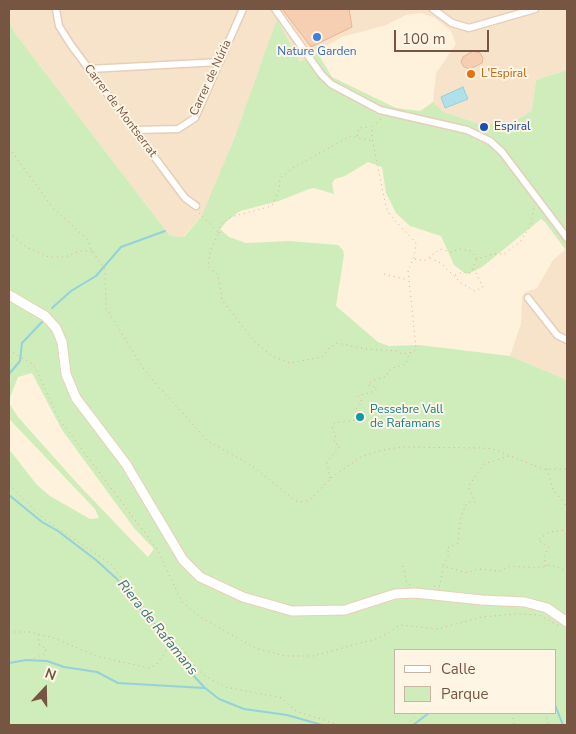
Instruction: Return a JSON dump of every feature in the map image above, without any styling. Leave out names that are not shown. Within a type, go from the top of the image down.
[{"type":"main road","points":[[9,295],[45,316],[56,328],[62,342],[66,374],[76,398],[126,464],[183,560],[200,577],[242,597],[277,608],[298,611],[346,610],[395,594],[415,593],[524,602],[548,608],[565,624]]},
{"type":"street","name":"Carrer de Montserrat","points":[[56,9],[59,26],[89,69],[186,198],[196,206]]},
{"type":"street","name":"Carrer de Núria","points":[[135,130],[178,128],[187,125],[195,118],[243,9]]},
{"type":"street","points":[[275,9],[325,80],[368,105],[386,112],[467,130],[484,137],[502,152],[567,238]]},
{"type":"street","points":[[433,9],[452,24],[469,28],[535,9]]},
{"type":"street","points":[[89,69],[220,62]]},
{"type":"street","points":[[528,298],[557,335],[567,340]]},
{"type":"path","points":[[358,136],[359,128],[372,127],[386,112]]},
{"type":"path","points":[[372,127],[386,207],[390,215],[416,243],[414,258],[408,270],[416,348],[414,352],[402,354],[397,350],[366,349],[337,343],[322,356],[316,358],[290,363],[272,356],[250,336],[222,300],[218,275],[208,266],[210,250],[219,233],[220,225],[231,217],[272,206],[279,190],[280,178],[294,167],[351,136],[358,136],[363,140],[373,141]]},
{"type":"path","points":[[9,148],[53,208],[88,239],[92,251],[103,265],[104,300],[143,368],[202,435],[251,466],[296,501],[302,502],[311,499],[330,478],[361,457],[388,449],[482,448],[547,469],[567,468]]},
{"type":"path","points":[[454,276],[463,272],[471,273],[477,259],[493,254],[504,254],[520,242],[531,225],[533,207],[538,201]]},
{"type":"path","points":[[196,206],[201,216],[219,233]]},
{"type":"path","points":[[9,233],[26,247],[49,257],[65,257],[80,251],[92,251]]},
{"type":"path","points":[[414,258],[424,261],[440,249],[451,252],[465,249],[471,251],[477,259]]},
{"type":"path","points":[[429,258],[441,263],[468,288],[478,291],[483,287],[473,268]]},
{"type":"path","points":[[384,274],[408,280]]},
{"type":"path","points":[[9,350],[35,367],[47,396],[66,428],[157,549],[182,602],[202,618],[255,648],[285,656],[313,656],[389,634],[401,625],[437,629],[482,617],[517,614],[539,615],[565,624]]},
{"type":"path","points":[[330,478],[327,462],[340,446],[334,442],[336,434],[332,429],[334,423],[357,420],[356,409],[362,402],[358,396],[375,391],[377,388],[368,385],[372,381],[387,376],[388,371],[392,368],[406,364],[409,353]]},
{"type":"path","points":[[430,588],[440,586],[443,566],[449,554],[447,548],[458,543],[460,521],[465,506],[468,502],[475,502],[468,487],[484,464],[510,456]]},
{"type":"path","points":[[547,469],[553,489],[567,507]]},
{"type":"path","points":[[9,486],[44,519],[111,564],[196,668],[215,683],[225,687],[282,698],[296,711],[339,725]]},
{"type":"path","points":[[546,566],[544,556],[549,547],[538,540],[549,532],[567,530]]},
{"type":"path","points":[[443,566],[468,573],[477,569],[500,571],[510,566],[538,568],[551,564],[567,571]]},
{"type":"path","points":[[403,566],[407,583],[414,587]]},
{"type":"path","points":[[9,632],[37,634],[54,638],[96,656],[149,668],[157,664],[173,641]]},
{"type":"path","points":[[34,658],[45,654],[46,648],[40,646],[37,634]]},
{"type":"path","points":[[407,725],[417,714]]},
{"type":"shaded area","points":[[9,9],[567,9],[567,70],[536,80],[532,110],[514,122],[483,125],[444,112],[433,102],[436,73],[456,44],[451,31],[435,18],[421,13],[406,15],[386,25],[342,37],[300,62],[277,20],[234,139],[201,217],[183,237],[170,236],[14,32],[9,20]]},
{"type":"shaded area","points":[[567,248],[567,380],[510,356],[521,324],[522,296],[525,292],[537,288],[553,260]]},
{"type":"green space","points":[[277,19],[300,62],[317,52],[332,77],[396,108],[420,111],[433,102],[444,112],[483,125],[514,122],[532,110],[536,80],[567,70],[567,248],[565,249],[541,219],[482,267],[468,274],[463,272],[454,265],[441,236],[410,226],[396,213],[386,193],[382,167],[368,162],[345,176],[335,179],[332,183],[334,194],[314,188],[309,189],[279,201],[240,211],[220,229],[229,237],[246,243],[289,241],[338,245],[343,250],[344,255],[336,306],[378,342],[389,346],[419,345],[510,356],[567,380],[567,725],[9,725],[9,449],[37,485],[50,496],[90,519],[99,518],[95,509],[11,421],[9,417],[9,403],[18,417],[76,482],[148,557],[154,549],[134,528],[62,430],[32,373],[18,377],[9,400],[9,20],[14,32],[170,236],[184,237],[201,217],[234,139]]},
{"type":"water","points":[[463,87],[468,99],[445,108],[441,97]]},
{"type":"building","name":"Nature Garden","points":[[282,9],[349,9],[352,27],[311,47]]},
{"type":"building","points":[[473,51],[480,53],[483,58],[482,63],[470,69],[464,67],[461,62],[463,57]]},
{"type":"waterway","points":[[52,308],[71,291],[96,276],[121,247],[165,231]]},
{"type":"waterway","points":[[9,374],[20,361],[22,343],[42,322]]},
{"type":"waterway","name":"Riera de Rafamans","points":[[9,495],[42,522],[58,531],[96,560],[117,579],[140,609],[156,625],[180,661],[205,688],[219,699],[244,709],[287,715],[322,725]]},
{"type":"waterway","points":[[9,663],[26,660],[47,661],[64,667],[97,672],[118,683],[204,688]]},
{"type":"waterway","name":"Riera de Rafamans","points":[[556,708],[563,725]]},
{"type":"waterway","name":"Riera de Rafamans","points":[[413,725],[428,714]]},
{"type":"place","name":"Nature Garden","points":[[317,37]]},
{"type":"place","name":"L'Espiral","points":[[471,74]]},
{"type":"place","name":"Espiral","points":[[484,127]]},
{"type":"place","name":"Pessebre Vall de Rafamans","points":[[360,417]]}]
